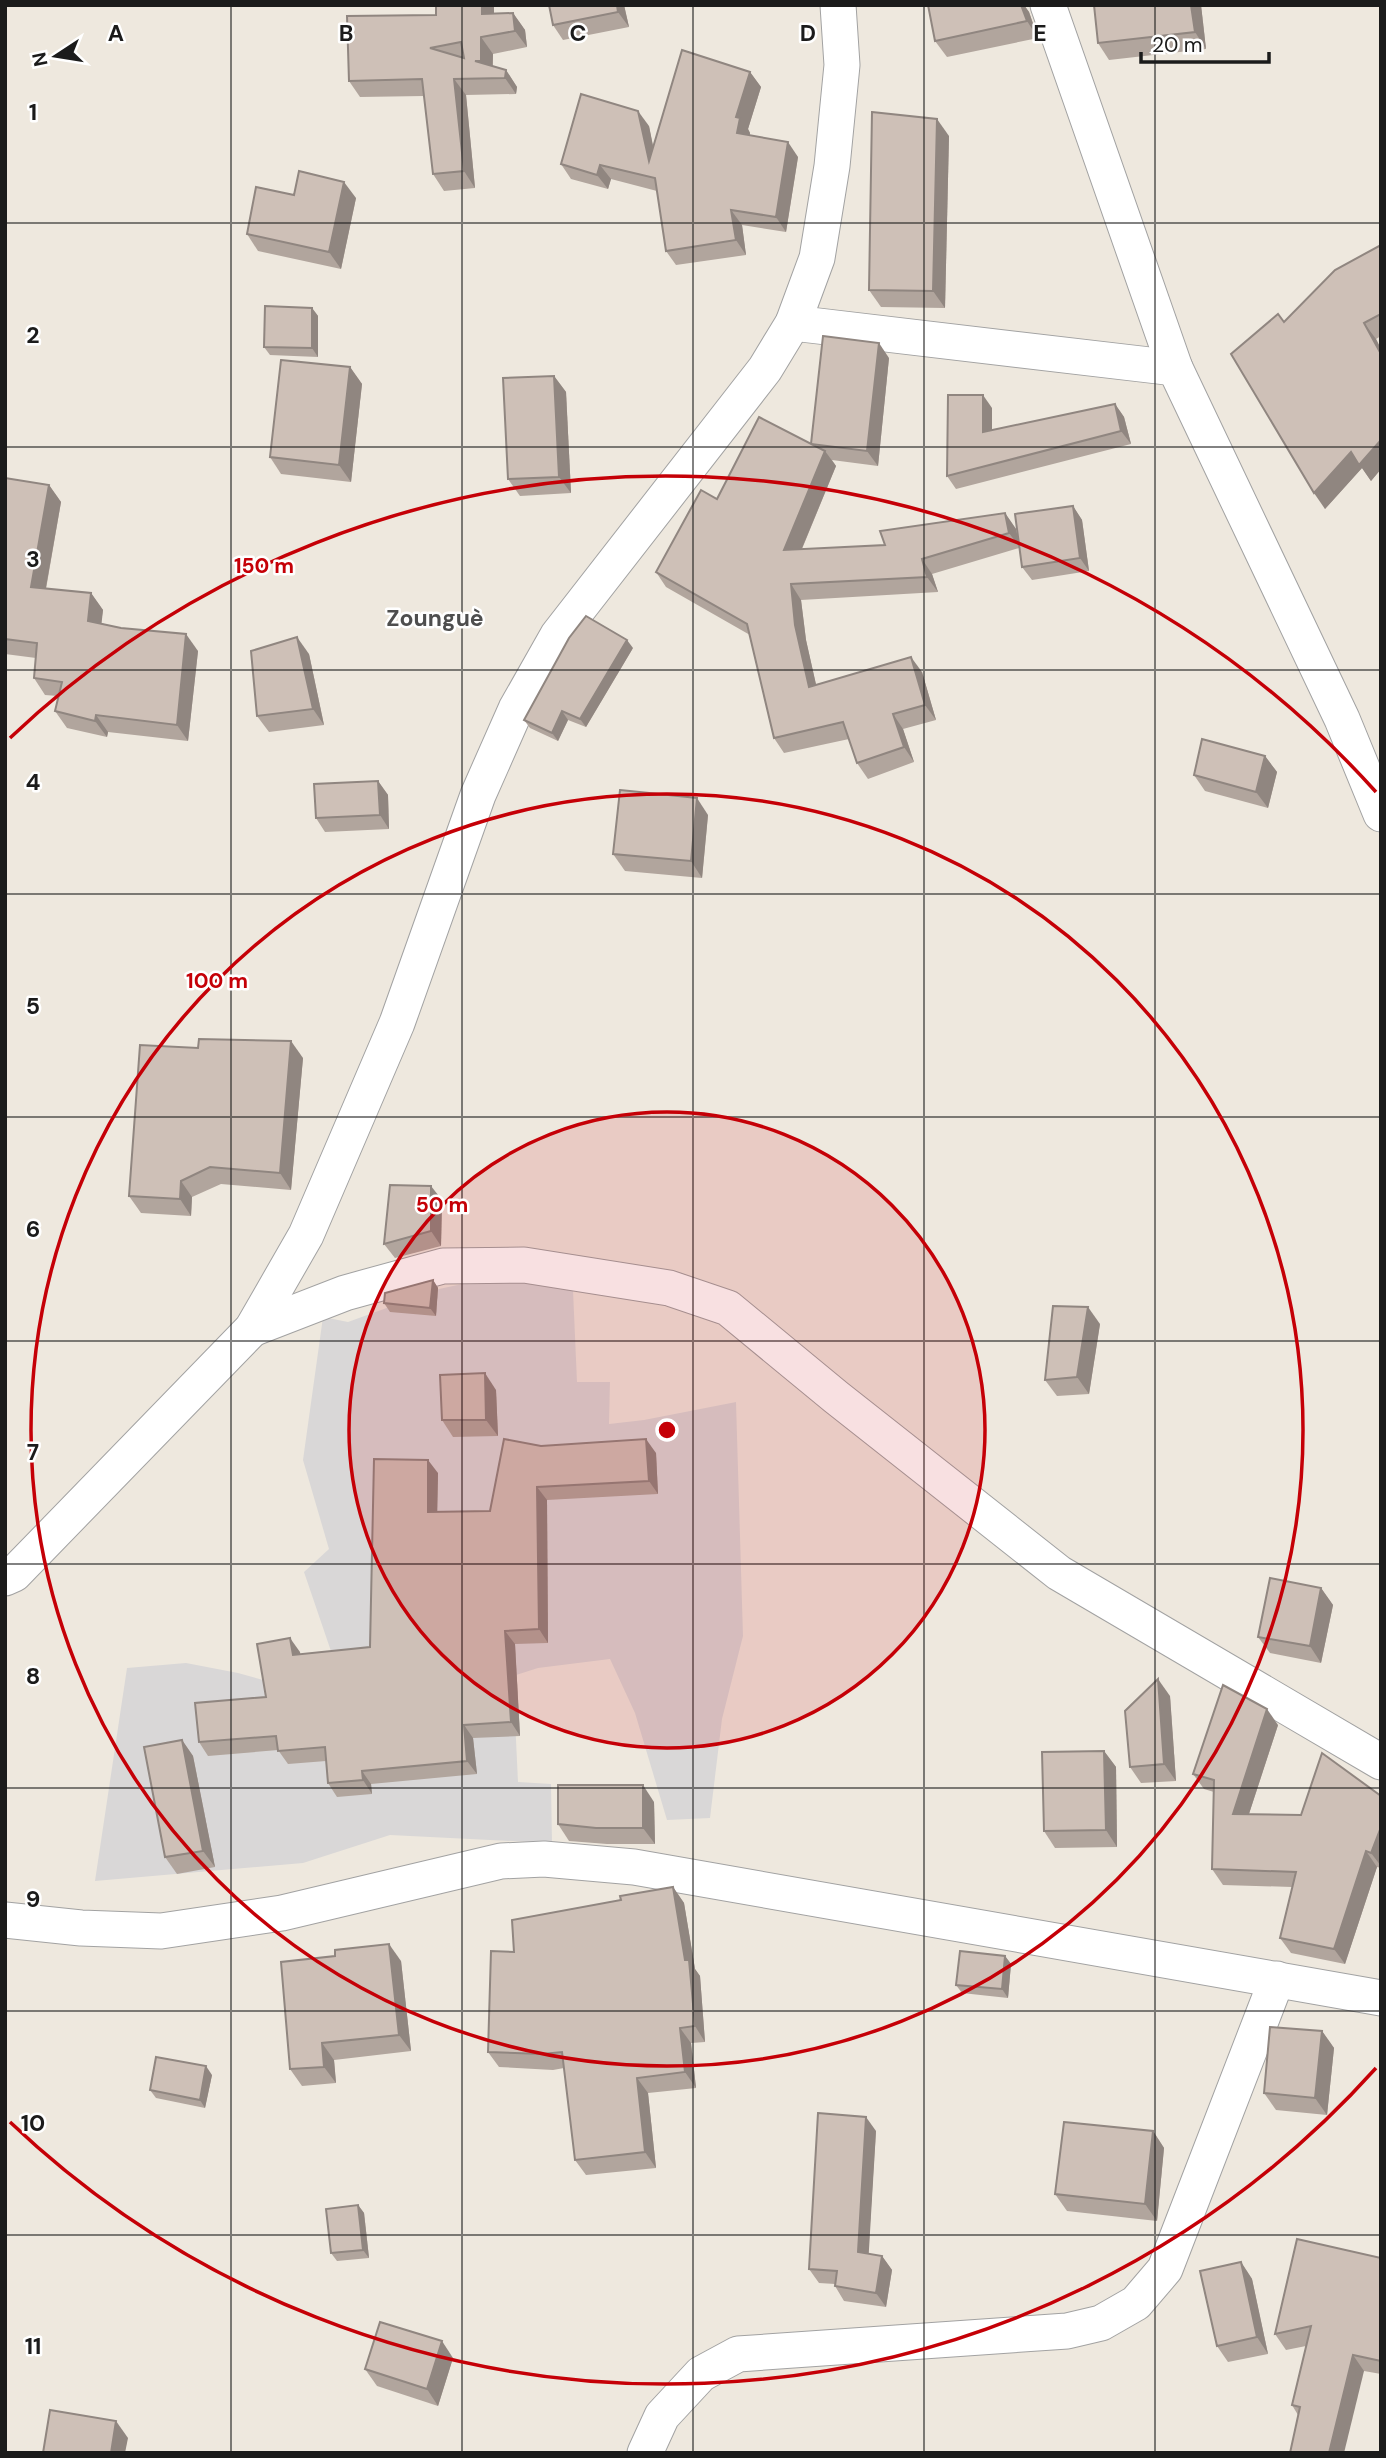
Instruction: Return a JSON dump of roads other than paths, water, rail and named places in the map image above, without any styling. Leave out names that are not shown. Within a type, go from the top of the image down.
[{"type":"street","points":[[5,1578],[13,1574],[252,1329],[306,1235],[397,1023],[478,795],[516,709],[558,635],[765,369],[793,323],[817,258],[832,166],[842,65],[838,5]]},
{"type":"street","points":[[1048,5],[1175,368],[1342,719],[1381,814]]},
{"type":"street","points":[[793,323],[1175,368]]},
{"type":"street","points":[[252,1329],[345,1293],[443,1266],[524,1265],[669,1288],[728,1308],[836,1398],[1059,1573],[1381,1762]]},
{"type":"street","points":[[5,1920],[81,1928],[161,1930],[282,1913],[501,1861],[544,1859],[634,1867],[1381,1998]]},
{"type":"street","points":[[645,2453],[662,2416],[701,2374],[738,2354],[1067,2331],[1101,2323],[1136,2303],[1165,2269],[1277,1979]]},
{"type":"district","name":"Zounguè","points":[[435,618]]}]
